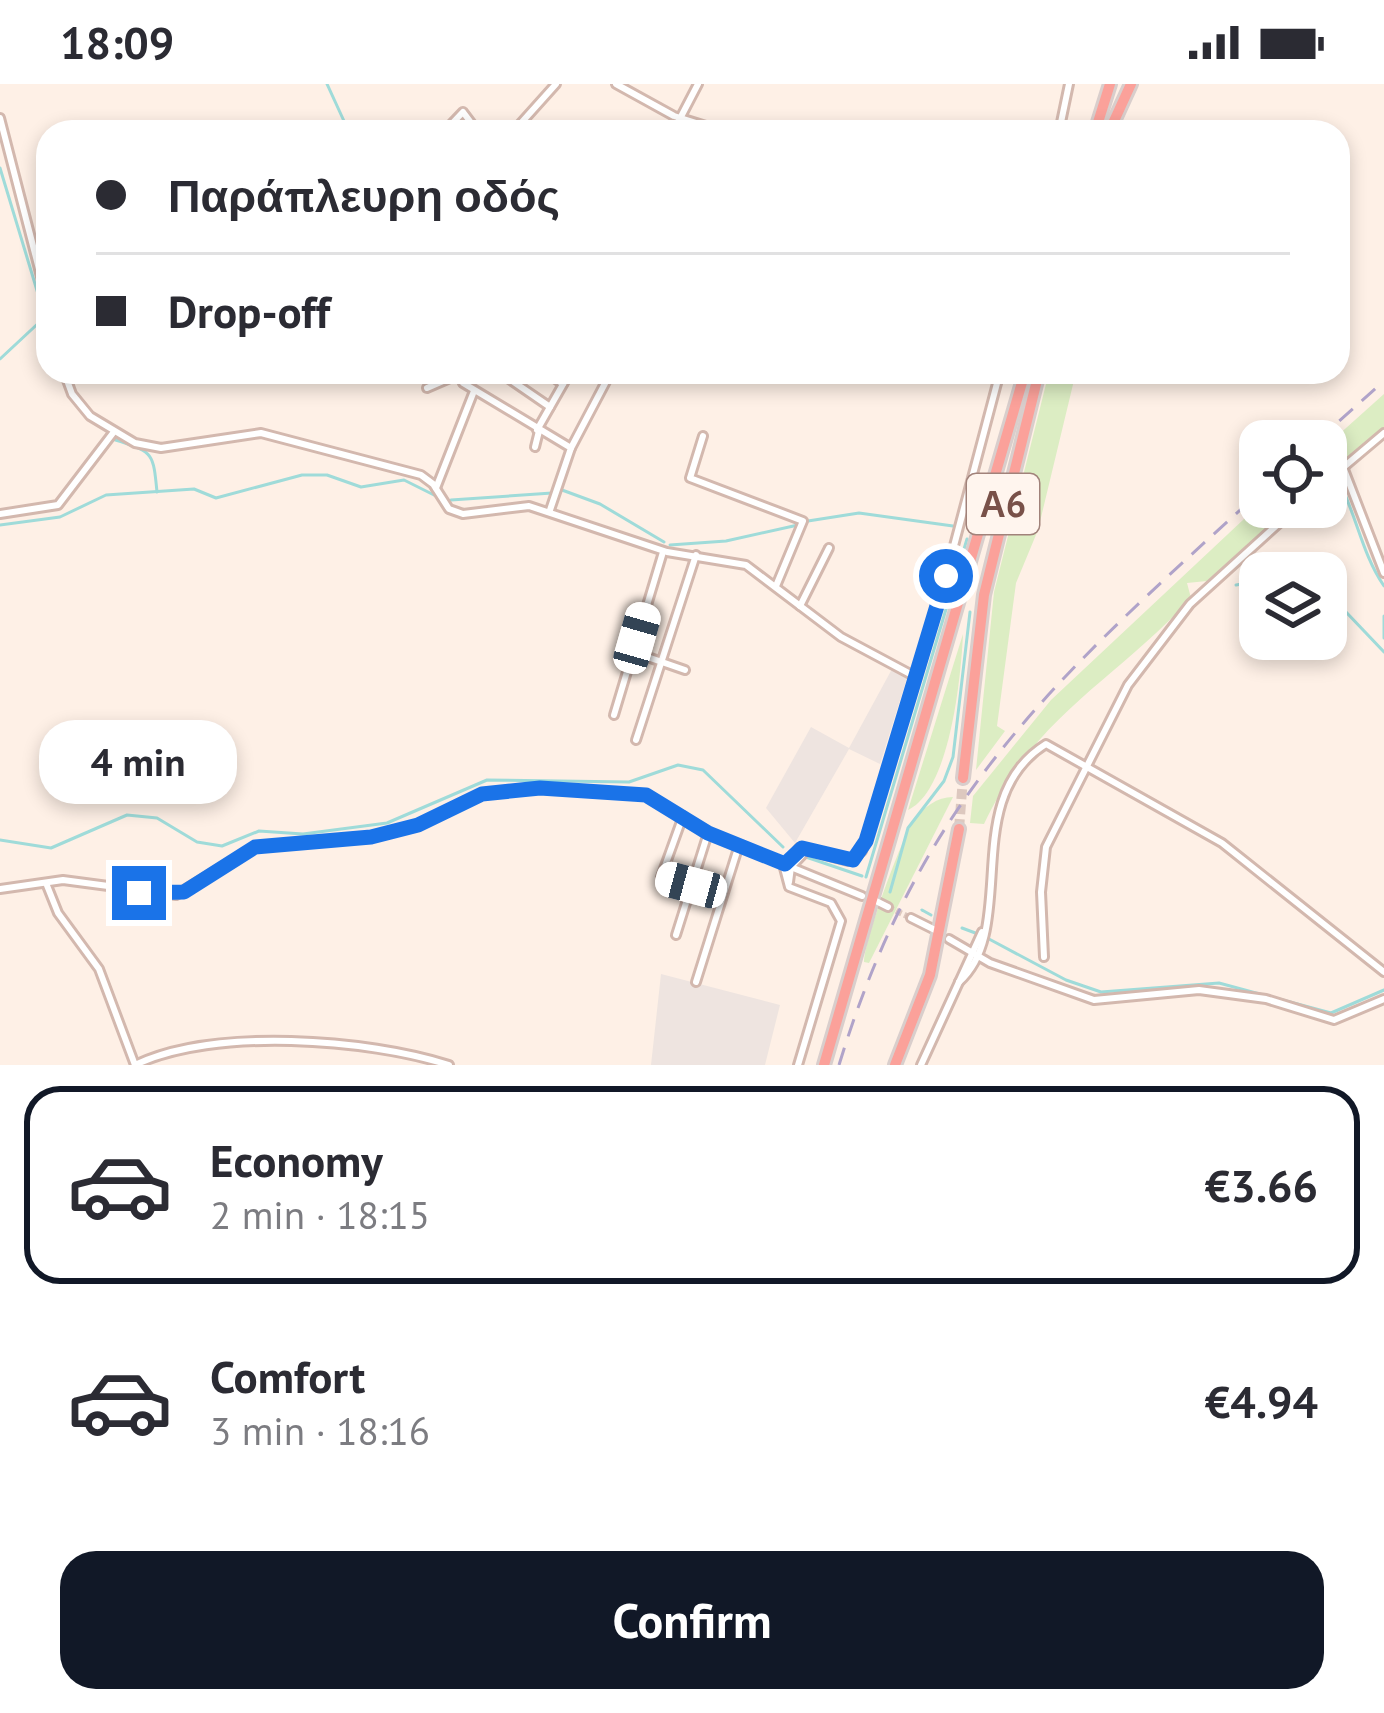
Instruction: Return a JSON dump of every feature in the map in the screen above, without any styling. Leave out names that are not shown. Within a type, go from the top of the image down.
[{"type":"highway","points":[[1099,120],[1110,84]]},
{"type":"highway","points":[[1114,120],[1131,84]]},
{"type":"highway","name":"Α6","points":[[824,1065],[1022,384]]},
{"type":"highway","name":"Α6","points":[[964,778],[984,595],[1036,384]]},
{"type":"highway","points":[[895,1065],[930,975],[959,829]]},
{"type":"street","points":[[524,120],[556,84]]},
{"type":"street","points":[[616,84],[689,120]]},
{"type":"street","points":[[679,120],[698,84]]},
{"type":"street","points":[[1062,120],[1069,84]]},
{"type":"street","points":[[0,118],[36,258]]},
{"type":"street","points":[[70,384],[79,404],[112,433],[161,448],[261,433],[412,472],[436,488],[448,509],[463,514],[530,506],[664,551],[746,566],[841,637],[914,676]]},
{"type":"street","points":[[427,388],[434,384]]},
{"type":"street","points":[[466,384],[572,448]]},
{"type":"street","points":[[517,384],[551,407]]},
{"type":"street","points":[[535,447],[538,430],[563,384]]},
{"type":"street","points":[[550,511],[572,448],[605,384]]},
{"type":"street","points":[[799,1065],[841,921],[831,903],[785,882],[788,866],[794,851],[812,849],[848,861],[862,850],[997,384]]},
{"type":"street","points":[[436,488],[474,390]]},
{"type":"street","points":[[0,514],[58,505],[112,433]]},
{"type":"street","points":[[1347,464],[1384,433]]},
{"type":"street","points":[[703,436],[690,478],[803,521],[776,586]]},
{"type":"street","points":[[1347,477],[1384,573]]},
{"type":"street","points":[[1044,956],[1040,892],[1046,848],[1085,768],[1162,635],[1275,528]]},
{"type":"street","points":[[800,606],[829,548]]},
{"type":"street","points":[[614,715],[664,551]]},
{"type":"street","points":[[636,740],[696,554]]},
{"type":"street","points":[[633,652],[685,670]]},
{"type":"street","points":[[921,1065],[976,955],[994,826],[1012,783],[1046,744],[1222,843],[1384,972]]},
{"type":"street","points":[[0,889],[89,882],[152,896],[176,895],[246,850],[396,832],[491,792],[540,788],[637,794],[708,833],[862,896]]},
{"type":"street","points":[[683,816],[661,878],[691,885]]},
{"type":"street","points":[[676,935],[708,833]]},
{"type":"street","points":[[696,982],[739,845]]},
{"type":"street","points":[[46,883],[58,913],[99,969],[135,1065],[189,1048],[282,1044],[394,1050],[449,1065]]},
{"type":"street","points":[[876,902],[887,907]]},
{"type":"street","points":[[911,918],[935,930]]},
{"type":"street","points":[[949,939],[976,955],[1094,1000],[1199,990],[1266,999],[1334,1020],[1384,999]]},
{"type":"shaded area","points":[[892,669],[907,678],[880,764],[849,749],[795,843],[766,808],[811,727],[849,748]]},
{"type":"shaded area","points":[[661,974],[780,1005],[765,1065],[651,1065]]},
{"type":"green space","points":[[1046,384],[1073,384],[1038,530],[1016,583],[997,726],[1005,731],[976,770],[994,592]]},
{"type":"green space","points":[[1384,394],[1384,427],[1347,458],[1347,427]]},
{"type":"green space","points":[[1239,524],[1239,528],[1266,528],[1207,581],[1187,583],[1191,598],[1052,726],[1004,786],[984,824],[970,823],[973,796],[1051,700]]},
{"type":"green space","points":[[963,634],[956,703],[943,757],[934,780],[908,810]]},
{"type":"green space","points":[[953,797],[869,963],[864,962],[876,913],[908,830],[927,807]]},
{"type":"waterway","points":[[327,84],[344,120]]},
{"type":"waterway","points":[[0,168],[36,287]]},
{"type":"waterway","points":[[0,359],[36,325]]},
{"type":"waterway","points":[[113,439],[148,455],[157,492]]},
{"type":"waterway","points":[[0,525],[60,517],[106,495],[194,489],[216,498],[302,475],[327,475],[361,487],[404,480],[436,496]]},
{"type":"waterway","points":[[562,490],[600,504],[664,542]]},
{"type":"waterway","points":[[451,500],[552,493]]},
{"type":"waterway","points":[[1347,501],[1384,586]]},
{"type":"waterway","points":[[808,521],[859,513],[953,526]]},
{"type":"waterway","points":[[670,545],[726,541],[798,525]]},
{"type":"waterway","points":[[866,877],[967,539]]},
{"type":"waterway","points":[[890,892],[908,828],[944,781],[953,757],[970,612]]},
{"type":"waterway","points":[[1347,613],[1384,652]]},
{"type":"waterway","points":[[1384,616],[1384,638]]},
{"type":"waterway","points":[[0,840],[51,848],[127,815],[157,818],[197,842],[222,846],[259,831],[303,834],[387,823],[487,780],[629,782],[678,765],[703,770],[783,847]]},
{"type":"waterway","points":[[803,856],[862,876]]},
{"type":"waterway","points":[[922,910],[931,915]]},
{"type":"waterway","points":[[962,928],[978,934]]},
{"type":"waterway","points":[[989,939],[1066,980],[1101,992],[1219,983],[1331,1013],[1384,990]]},
{"type":"tunnel","points":[[959,829],[963,778]]},
{"type":"tunnel","points":[[888,907],[911,918]]},
{"type":"railway","points":[[1340,420],[1384,381]]},
{"type":"railway","points":[[839,1065],[873,970],[911,887],[955,813],[1060,682],[1239,511]]},
{"type":"route","points":[[139,893],[184,892],[255,847],[308,845],[396,832],[482,794],[540,788],[646,795],[708,833],[785,864],[802,848],[853,860],[866,841],[946,576]]}]
